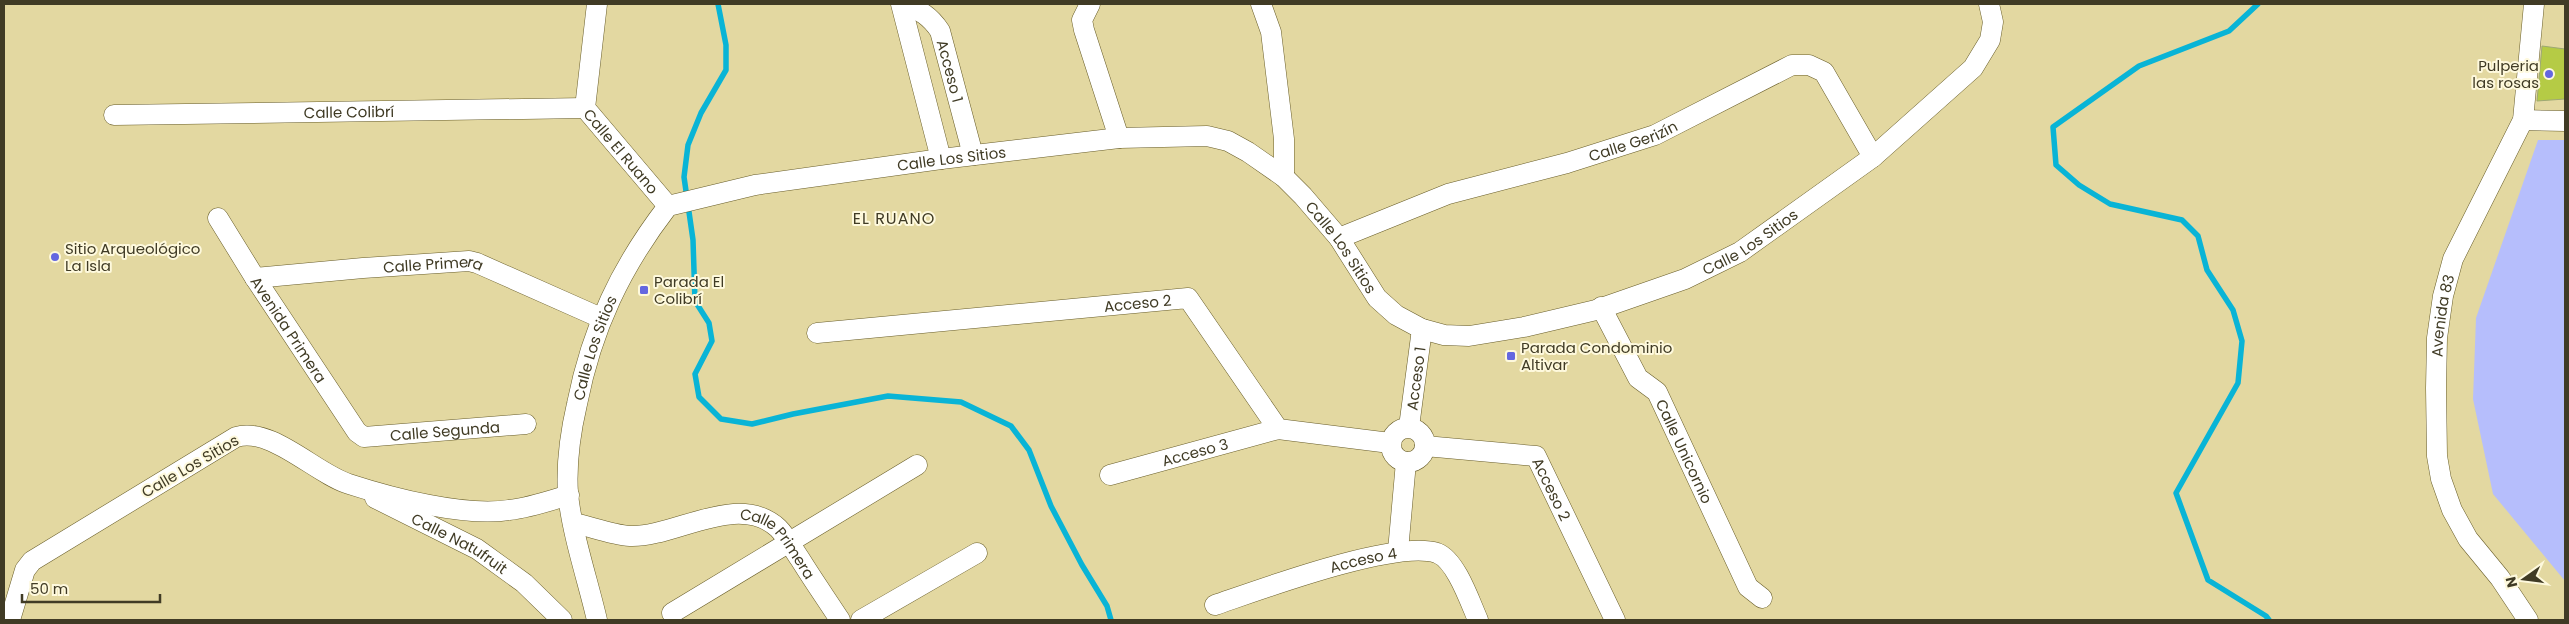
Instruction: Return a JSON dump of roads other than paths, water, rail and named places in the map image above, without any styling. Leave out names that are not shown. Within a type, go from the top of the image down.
[{"type":"street","name":"Calle El Ruano","points":[[597,4],[585,108],[668,206]]},
{"type":"street","name":"Acceso 1","points":[[902,4],[920,10],[933,20],[940,32],[973,155]]},
{"type":"street","name":"Acceso 1","points":[[902,4],[941,159]]},
{"type":"street","points":[[1090,4],[1082,20],[1084,30],[1119,138]]},
{"type":"street","points":[[1262,4],[1266,11],[1272,41],[1284,139],[1284,178]]},
{"type":"street","name":"Calle Los Sitios","points":[[10,620],[25,570],[32,561],[236,437],[251,434],[270,441],[347,484],[448,508],[508,511],[568,495],[568,448],[584,367],[601,318],[627,264],[668,206],[755,185],[941,159],[1119,138],[1207,136],[1228,142],[1248,152],[1284,178],[1309,202],[1339,238],[1378,298],[1396,315],[1422,329],[1444,335],[1469,336],[1524,327],[1601,307],[1685,279],[1740,252],[1873,157],[1973,68],[1990,40],[1993,22],[1989,4]]},
{"type":"street","name":"Avenida 83","points":[[2528,620],[2500,578],[2468,539],[2452,510],[2441,479],[2437,456],[2436,388],[2438,330],[2443,296],[2452,259],[2523,120],[2534,4]]},
{"type":"street","name":"Calle Gerizín","points":[[1339,238],[1448,194],[1567,163],[1655,135],[1792,64],[1809,65],[1824,72],[1873,157]]},
{"type":"street","name":"Calle Colibrí","points":[[114,115],[585,108]]},
{"type":"street","points":[[2523,120],[2565,121]]},
{"type":"street","name":"Avenida Primera","points":[[218,218],[255,278],[357,432],[364,437]]},
{"type":"street","name":"Calle Primera","points":[[255,278],[363,268],[469,262],[477,263],[601,318]]},
{"type":"street","name":"Acceso 2","points":[[817,333],[1188,298],[1278,429]]},
{"type":"street","name":"Calle Unicornio","points":[[1601,307],[1638,378],[1657,392],[1748,586],[1762,598]]},
{"type":"street","name":"Acceso 1","points":[[1409,428],[1422,329]]},
{"type":"street","name":"Calle Segunda","points":[[364,437],[526,424]]},
{"type":"street","name":"Acceso 1","points":[[1390,443],[1399,430],[1409,428],[1419,432],[1425,446]]},
{"type":"street","points":[[1278,429],[1390,443],[1393,454],[1406,462],[1417,460],[1425,446]]},
{"type":"street","name":"Acceso 3","points":[[1110,476],[1278,429]]},
{"type":"street","name":"Acceso 2","points":[[1425,446],[1536,456],[1615,620]]},
{"type":"street","points":[[1398,551],[1406,462]]},
{"type":"street","points":[[672,613],[917,465]]},
{"type":"street","name":"Calle Natufruit","points":[[347,484],[477,549],[524,583],[562,620]]},
{"type":"street","points":[[568,495],[597,620]]},
{"type":"street","name":"Calle Primera","points":[[574,523],[630,536],[649,534],[711,517],[749,516],[766,521],[778,528],[840,620]]},
{"type":"street","name":"Acceso 4","points":[[1215,605],[1278,582],[1398,551],[1437,553],[1456,571],[1478,620]]},
{"type":"street","points":[[860,620],[977,553]]},
{"type":"waterway","points":[[718,4],[726,45],[726,70],[701,113],[688,145],[684,177],[693,240],[695,301],[709,323],[712,341],[695,374],[699,397],[721,419],[752,424],[793,414],[888,396],[961,402],[1011,426],[1029,450],[1051,506],[1082,565],[1107,606],[1111,620]]},
{"type":"waterway","points":[[2258,4],[2229,31],[2139,66],[2053,127],[2056,165],[2079,185],[2110,204],[2182,220],[2198,236],[2207,270],[2233,310],[2242,341],[2238,383],[2176,493],[2208,580],[2266,616],[2269,620]]},
{"type":"place","name":"Pulperia las rosas","points":[[2549,74]]},
{"type":"place","name":"Sitio Arqueológico La Isla","points":[[55,257]]},
{"type":"place","name":"Parada El Colibrí","points":[[644,290]]},
{"type":"place","name":"Parada Condominio Altivar","points":[[1511,356]]},
{"type":"district","name":"EL RUANO","points":[[894,218]]}]
